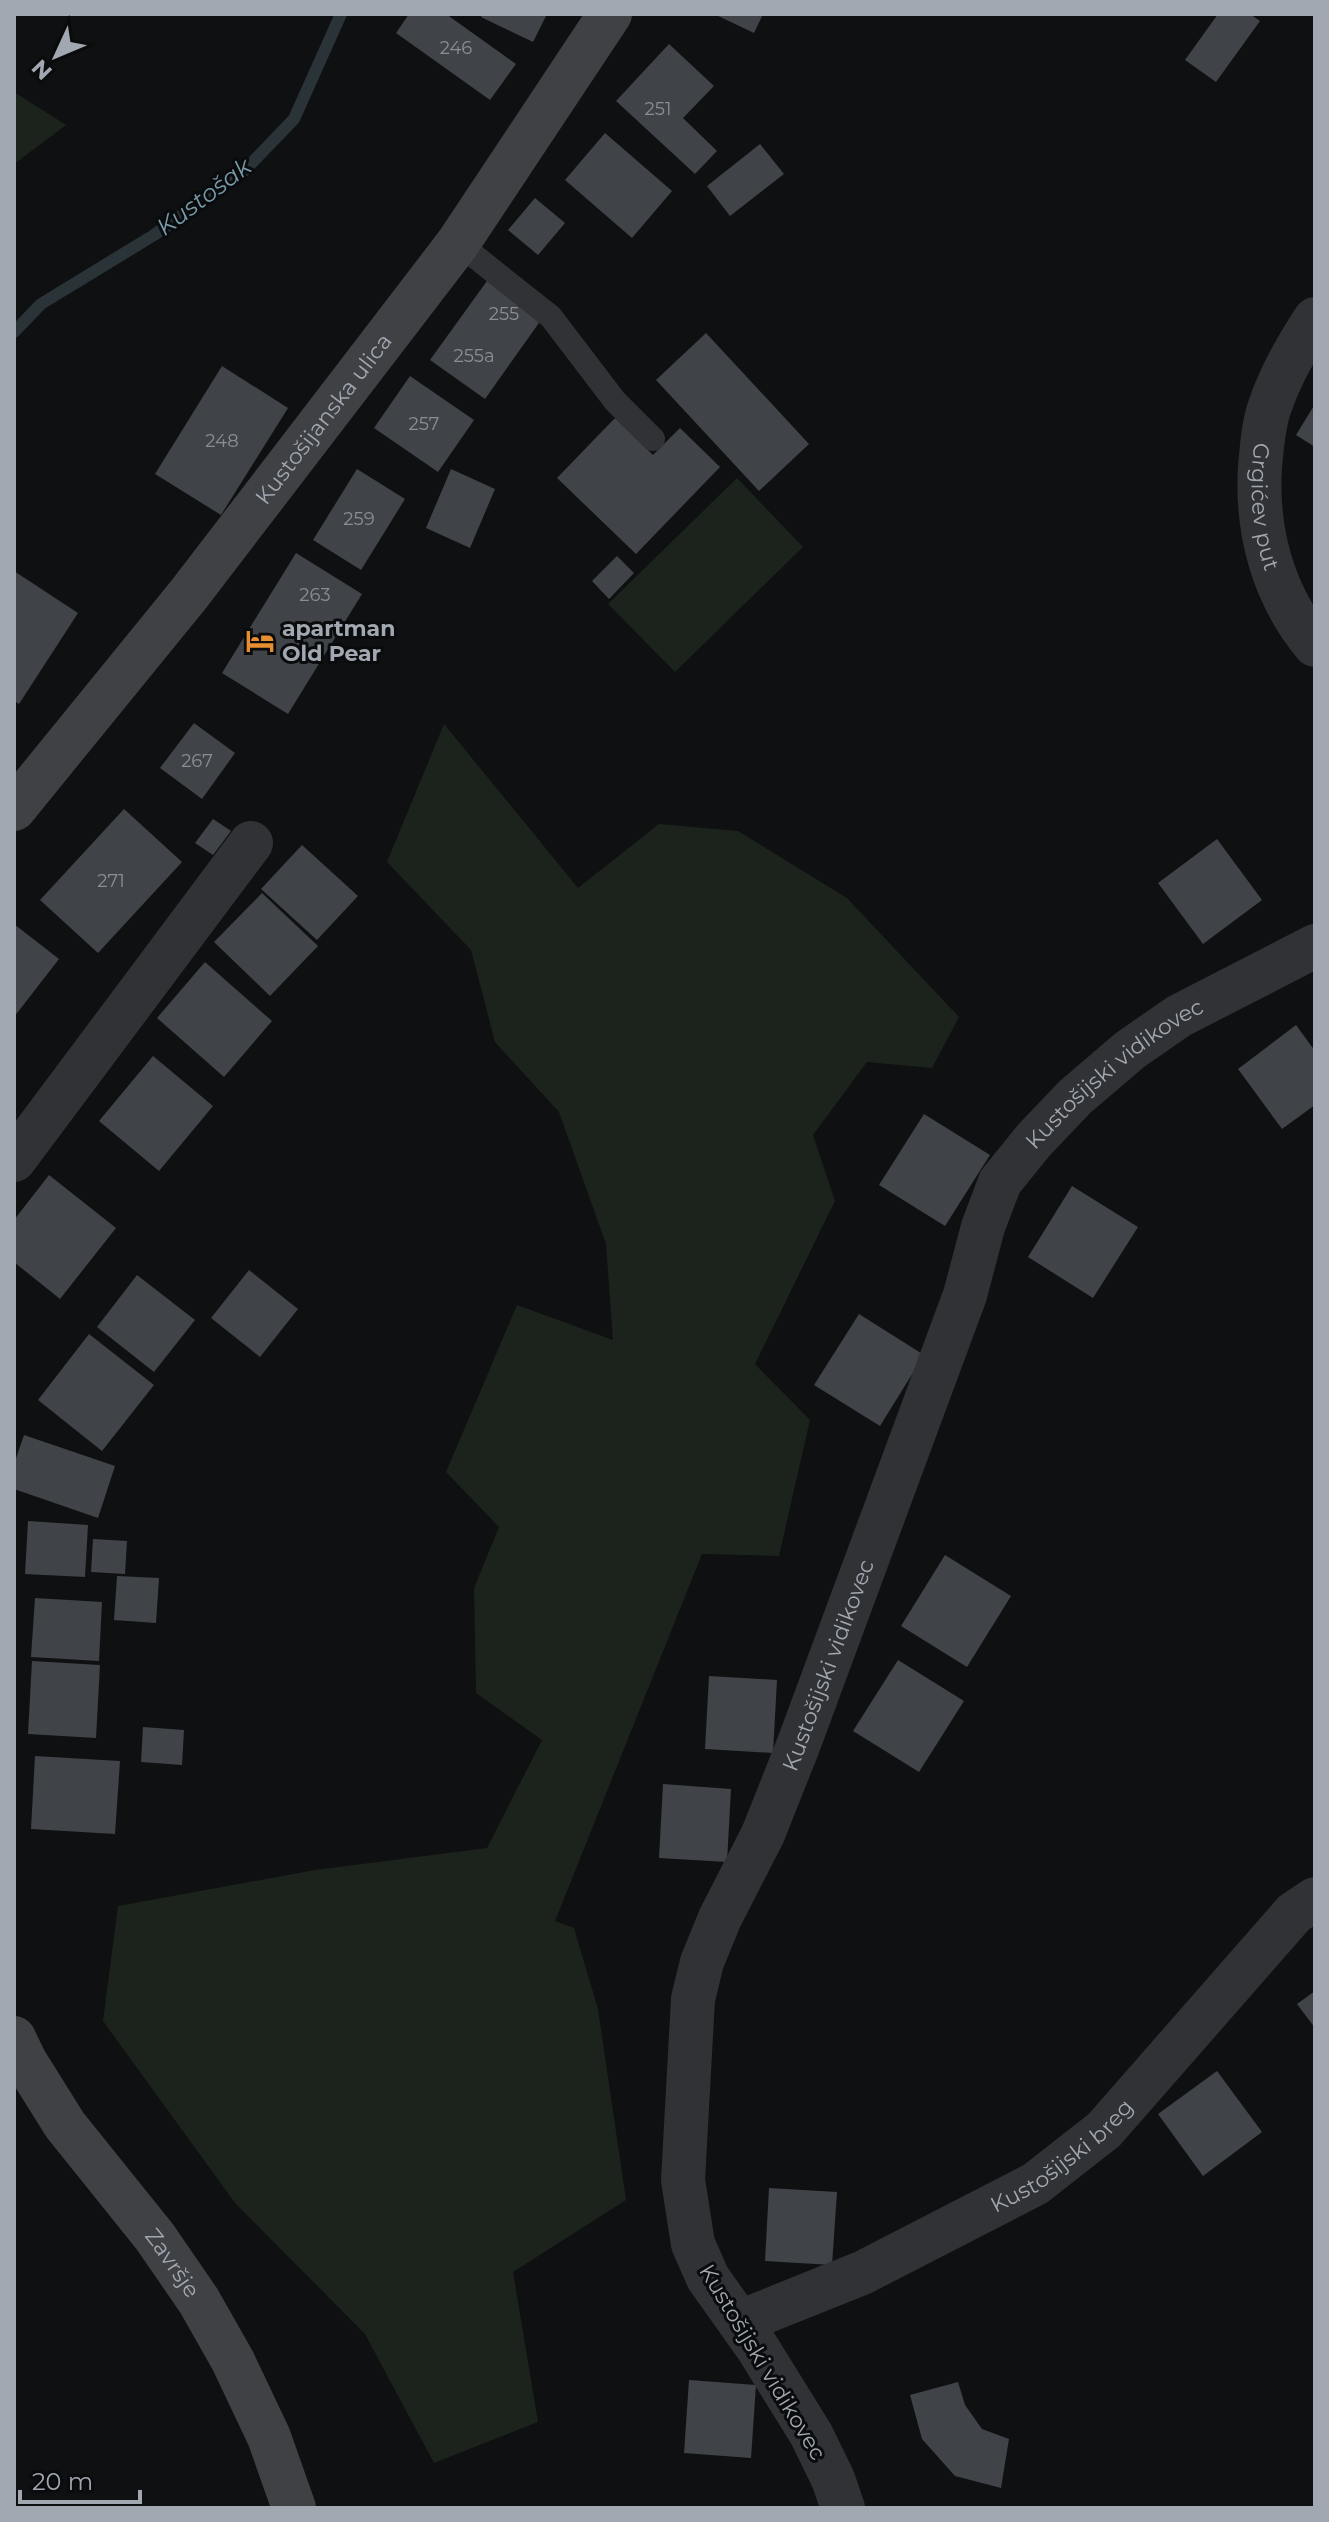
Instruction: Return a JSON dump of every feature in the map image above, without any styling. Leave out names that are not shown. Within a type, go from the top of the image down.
[{"type":"street","name":"Kustošijanska ulica","points":[[14,809],[189,594],[458,243],[610,14]]},
{"type":"street","name":"Grgićev put","points":[[1315,319],[1289,358],[1269,409],[1262,445],[1259,493],[1261,527],[1271,564],[1290,610],[1315,645]]},
{"type":"street","points":[[14,1160],[251,843]]},
{"type":"street","name":"Kustošijski vidikovec","points":[[843,2508],[811,2434],[740,2322],[708,2278],[693,2244],[683,2180],[693,1999],[702,1962],[720,1918],[763,1834],[965,1295],[983,1227],[995,1195],[1011,1167],[1075,1097],[1130,1050],[1179,1016],[1315,946]]},
{"type":"street","name":"Kustošijski breg","points":[[740,2322],[862,2273],[1035,2184],[1104,2130],[1294,1913],[1315,1899]]},
{"type":"street","name":"Završje","points":[[14,2038],[65,2125],[155,2237],[199,2301],[233,2361],[269,2437],[294,2508]]},
{"type":"lane","points":[[458,243],[551,317],[615,401],[653,439]]},
{"type":"shaded area","points":[[14,92],[66,125],[14,164]]},
{"type":"shaded area","points":[[737,478],[803,547],[675,672],[608,604]]},
{"type":"shaded area","points":[[444,724],[578,888],[659,824],[738,831],[847,898],[959,1017],[932,1068],[867,1062],[813,1135],[835,1201],[755,1364],[810,1420],[779,1556],[702,1554],[555,1921],[574,1928],[598,2009],[626,2200],[513,2272],[538,2422],[434,2463],[365,2334],[235,2203],[103,2021],[118,1906],[315,1870],[487,1848],[542,1740],[476,1693],[474,1588],[499,1527],[446,1472],[517,1305],[613,1340],[606,1244],[559,1112],[495,1042],[471,950],[387,862]]},
{"type":"building","points":[[409,14],[446,14],[516,64],[490,100],[396,33]]},
{"type":"building","points":[[482,14],[547,14],[533,42],[481,17]]},
{"type":"building","points":[[714,14],[763,14],[754,33]]},
{"type":"building","points":[[1218,14],[1250,14],[1260,21],[1216,82],[1185,60]]},
{"type":"building","points":[[669,44],[714,86],[683,118],[717,151],[695,174],[616,101]]},
{"type":"building","points":[[605,133],[672,191],[632,238],[565,180]]},
{"type":"building","points":[[760,144],[784,174],[730,216],[707,186]]},
{"type":"building","points":[[535,198],[565,223],[538,255],[508,230]]},
{"type":"building","points":[[492,274],[546,313],[485,399],[430,360]]},
{"type":"building","points":[[706,333],[809,444],[759,491],[656,380]]},
{"type":"building","points":[[222,366],[288,408],[221,515],[155,474]]},
{"type":"building","points":[[410,376],[474,420],[438,472],[374,428]]},
{"type":"building","points":[[1315,404],[1315,447],[1296,435]]},
{"type":"building","points":[[615,418],[653,455],[680,428],[720,467],[636,554],[557,478]]},
{"type":"building","points":[[357,469],[405,499],[361,570],[313,540]]},
{"type":"building","points":[[451,469],[495,489],[470,548],[426,528]]},
{"type":"building","points":[[296,553],[362,594],[288,714],[222,673]]},
{"type":"building","points":[[617,556],[634,573],[609,599],[592,581]]},
{"type":"building","points":[[14,571],[78,613],[19,704],[14,701]]},
{"type":"building","points":[[194,723],[235,753],[202,799],[160,768]]},
{"type":"building","points":[[124,809],[182,862],[98,953],[40,900]]},
{"type":"building","points":[[213,819],[231,831],[213,855],[195,843]]},
{"type":"building","points":[[1217,839],[1262,900],[1203,944],[1158,883]]},
{"type":"building","points":[[302,845],[358,896],[317,940],[261,889]]},
{"type":"building","points":[[262,893],[318,946],[270,996],[214,942]]},
{"type":"building","points":[[14,924],[59,959],[14,1017]]},
{"type":"building","points":[[205,962],[272,1021],[224,1077],[157,1018]]},
{"type":"building","points":[[1296,1025],[1315,1051],[1315,1105],[1282,1129],[1238,1069]]},
{"type":"building","points":[[153,1056],[213,1106],[159,1171],[99,1121]]},
{"type":"building","points":[[924,1114],[990,1155],[945,1226],[879,1185]]},
{"type":"building","points":[[49,1175],[116,1228],[60,1299],[14,1262],[14,1220]]},
{"type":"building","points":[[1072,1186],[1138,1227],[1093,1298],[1028,1257]]},
{"type":"building","points":[[249,1270],[298,1309],[260,1357],[211,1318]]},
{"type":"building","points":[[137,1275],[195,1320],[154,1372],[97,1327]]},
{"type":"building","points":[[859,1314],[924,1355],[880,1426],[814,1385]]},
{"type":"building","points":[[89,1334],[154,1385],[102,1451],[38,1400]]},
{"type":"building","points":[[24,1435],[115,1466],[98,1518],[14,1489],[14,1464]]},
{"type":"building","points":[[28,1521],[88,1525],[85,1577],[25,1574]]},
{"type":"building","points":[[93,1539],[127,1541],[125,1574],[91,1572]]},
{"type":"building","points":[[945,1555],[1011,1596],[967,1667],[901,1626]]},
{"type":"building","points":[[117,1576],[159,1578],[156,1623],[114,1620]]},
{"type":"building","points":[[35,1598],[102,1602],[99,1661],[31,1657]]},
{"type":"building","points":[[898,1660],[964,1701],[919,1772],[853,1731]]},
{"type":"building","points":[[32,1661],[100,1665],[96,1738],[28,1734]]},
{"type":"building","points":[[709,1676],[777,1680],[773,1753],[705,1749]]},
{"type":"building","points":[[143,1727],[184,1730],[182,1765],[141,1762]]},
{"type":"building","points":[[35,1756],[120,1761],[115,1834],[31,1829]]},
{"type":"building","points":[[663,1784],[731,1789],[727,1862],[659,1858]]},
{"type":"building","points":[[1315,1991],[1315,2028],[1297,2004]]},
{"type":"building","points":[[1217,2071],[1262,2132],[1203,2176],[1158,2114]]},
{"type":"building","points":[[769,2188],[837,2192],[832,2265],[765,2261]]},
{"type":"building","points":[[689,2380],[756,2385],[751,2458],[684,2453]]},
{"type":"building","points":[[958,2382],[965,2405],[982,2429],[1009,2439],[1001,2488],[955,2476],[922,2439],[910,2395]]},
{"type":"waterway","name":"Kustošak","points":[[14,332],[41,304],[154,235],[245,170],[294,119],[341,14]]},
{"type":"place","name":"apartman Old Pear","points":[[260,641]]}]
